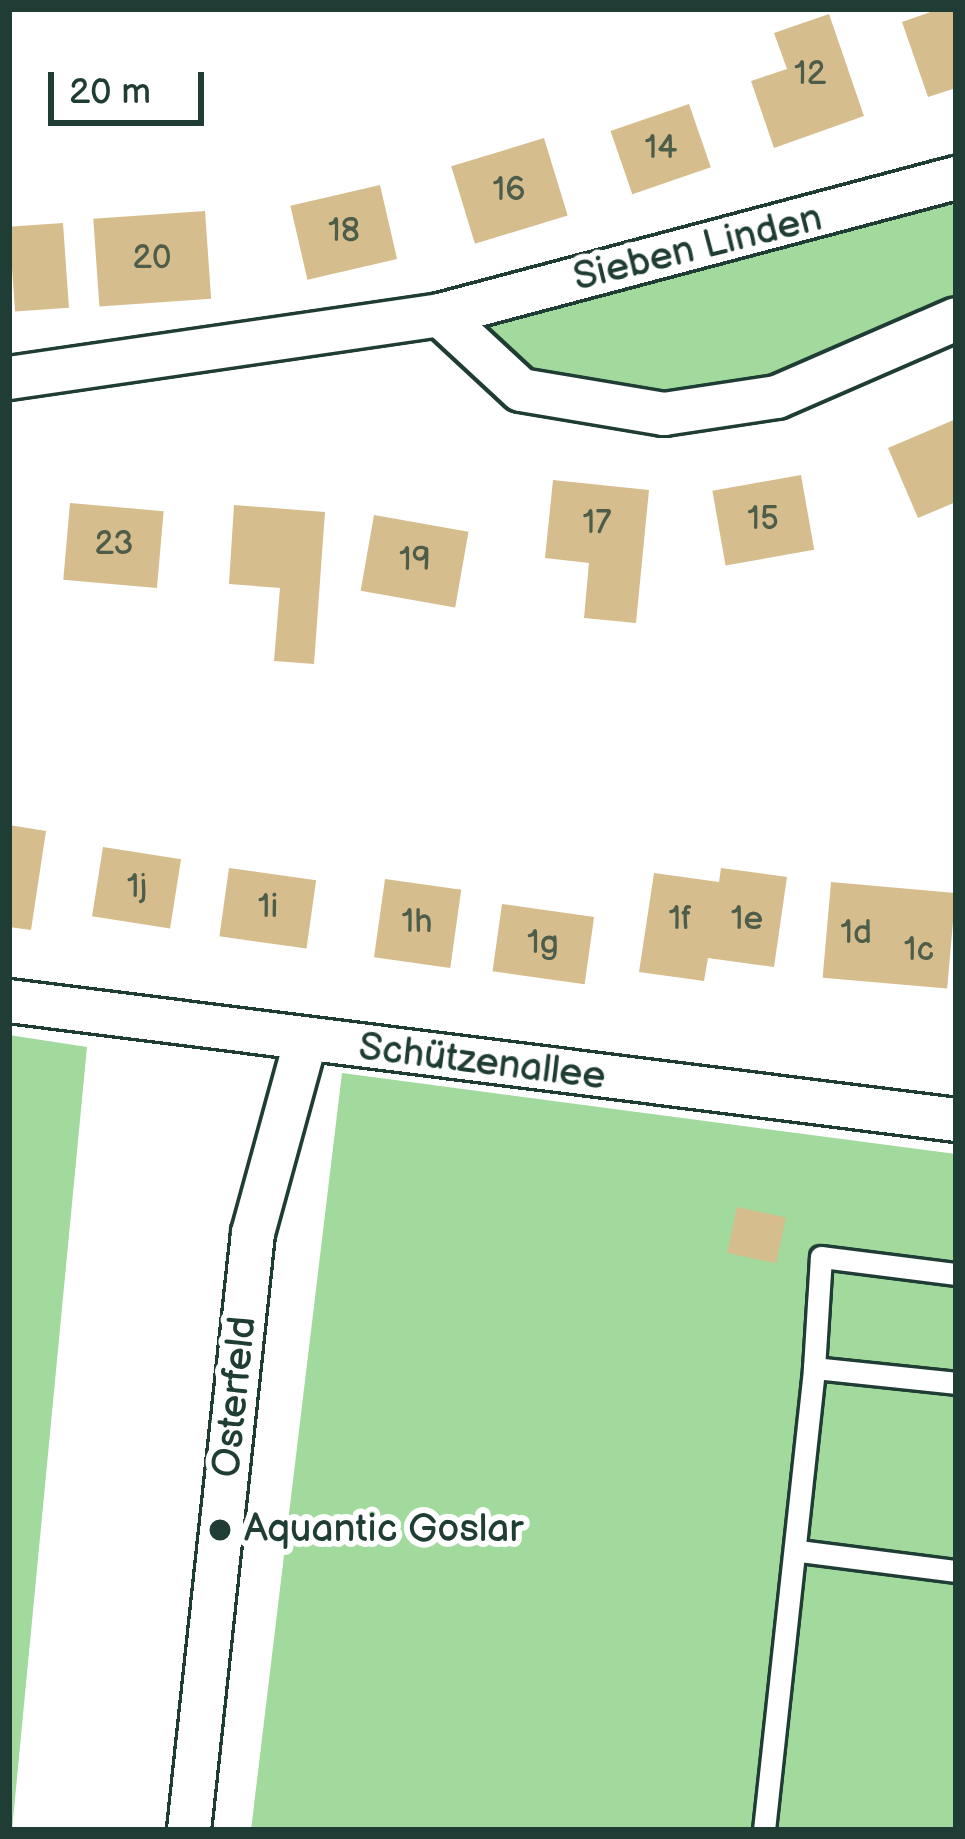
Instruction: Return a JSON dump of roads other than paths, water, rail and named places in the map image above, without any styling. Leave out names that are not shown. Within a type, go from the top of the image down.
[{"type":"street","name":"Sieben Linden","points":[[9,378],[440,315],[956,178]]},
{"type":"street","points":[[440,315],[521,390],[664,413],[778,398],[956,319]]},
{"type":"street","name":"Schützenallee","points":[[9,1001],[305,1042],[956,1120]]},
{"type":"street","name":"Osterfeld","points":[[189,1830],[253,1233],[305,1042]]},
{"type":"lane","points":[[764,1830],[799,1551],[821,1257],[956,1274]]},
{"type":"lane","points":[[814,1368],[956,1384]]},
{"type":"lane","points":[[799,1551],[956,1571]]},
{"type":"place","name":"Aquantic Goslar","points":[[220,1530]]}]
